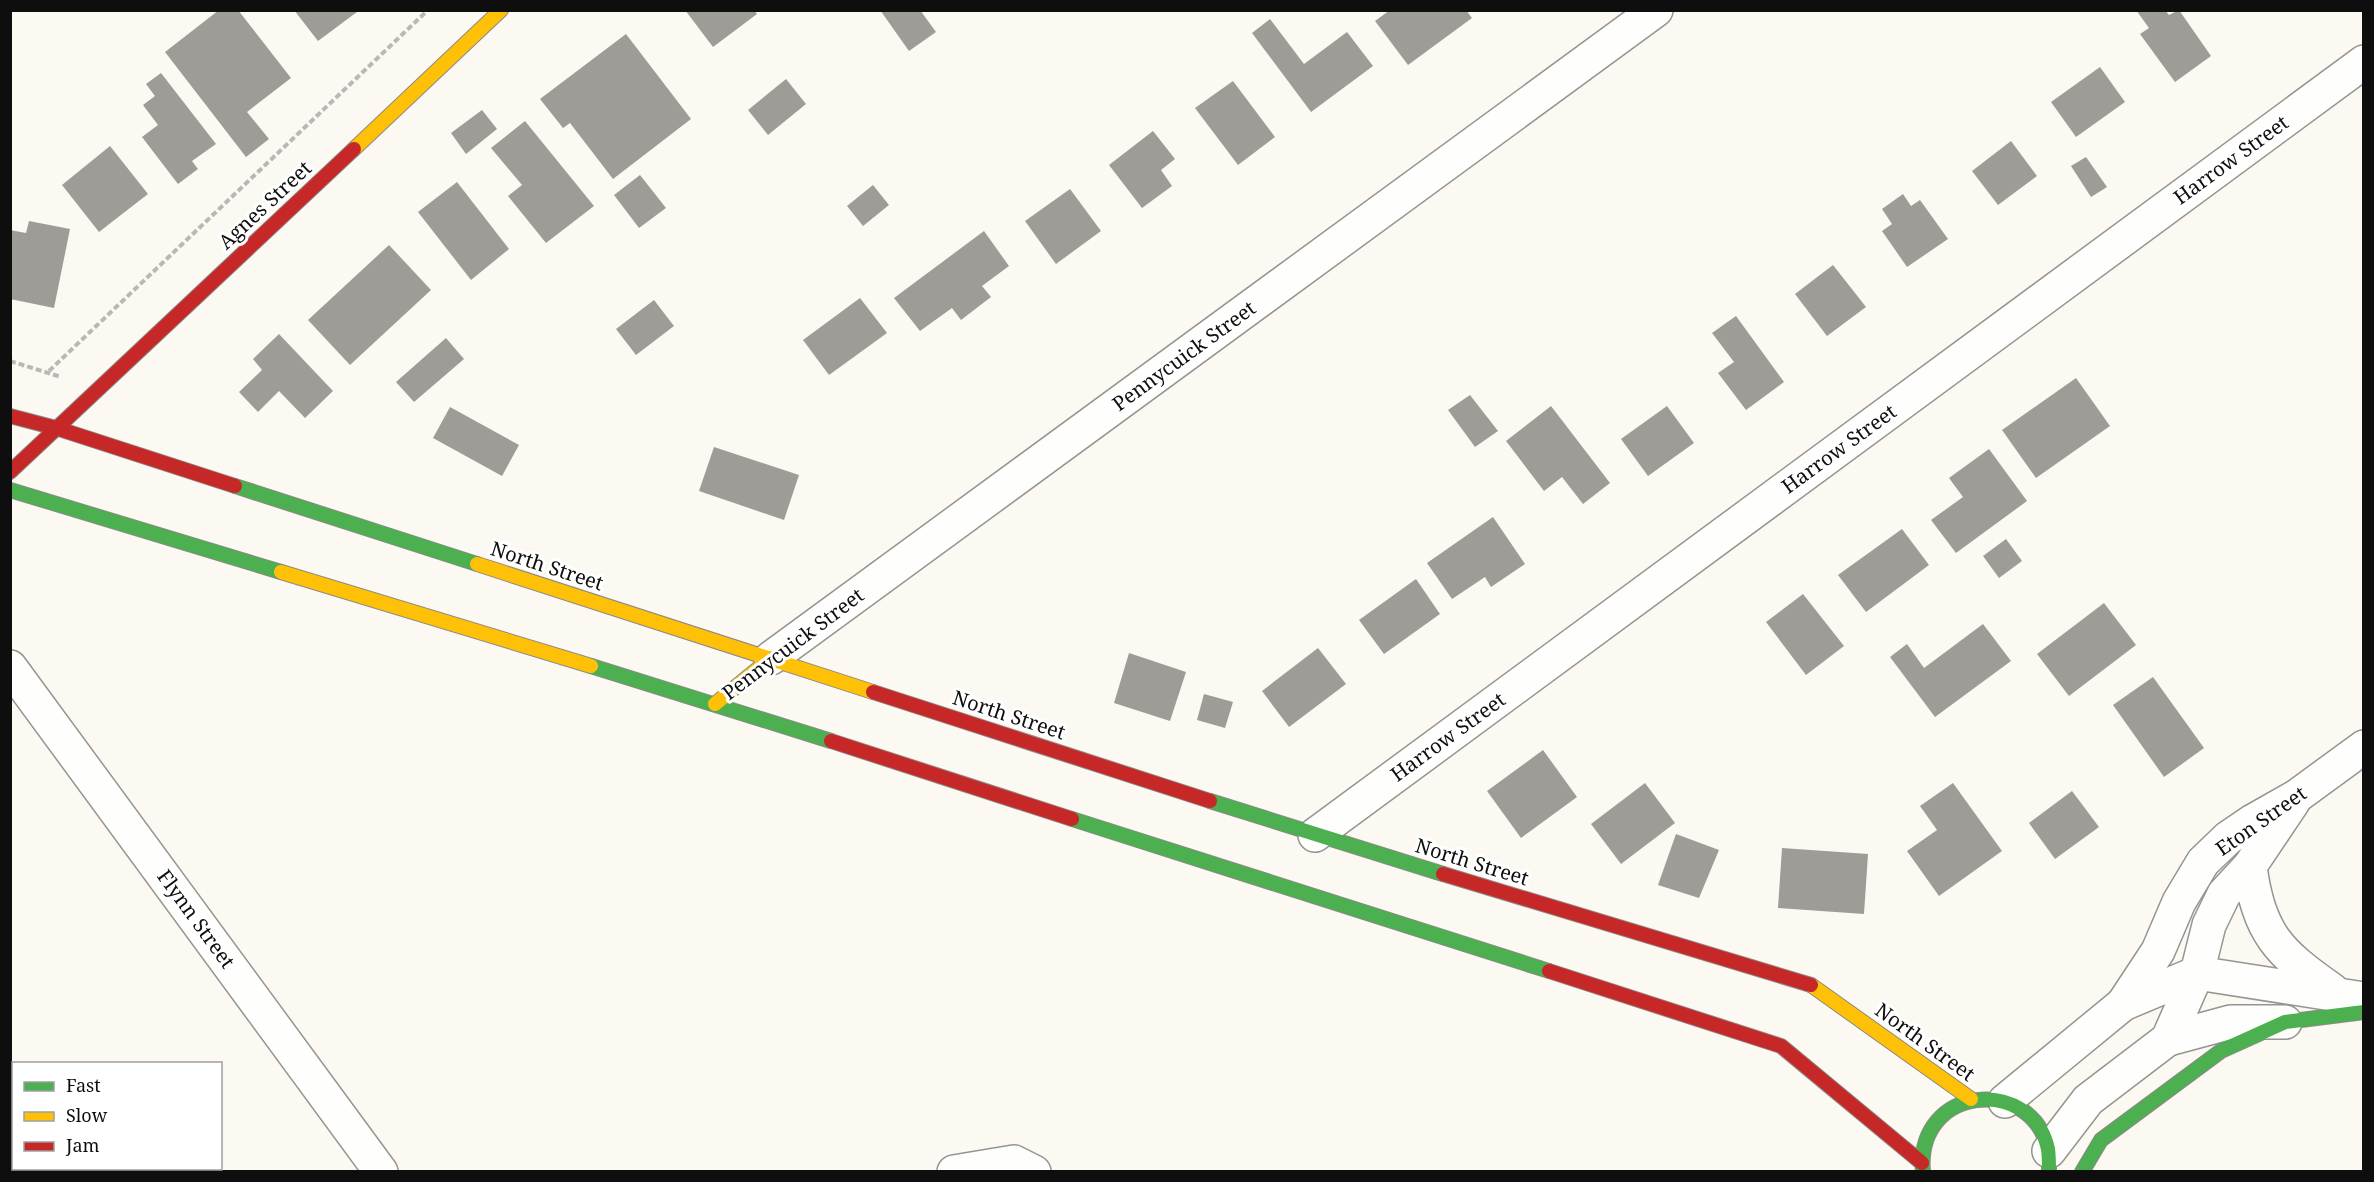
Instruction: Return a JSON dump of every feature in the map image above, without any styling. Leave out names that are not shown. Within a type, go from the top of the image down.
[{"type":"main road","name":"Agnes Street","points":[[56,428],[501,10]]},
{"type":"main road","name":"North Street","points":[[10,416],[56,428],[1316,835],[1816,986],[1971,1099]]},
{"type":"main road","points":[[10,472],[56,428]]},
{"type":"main road","name":"North Street","points":[[10,490],[715,704],[1781,1046],[1922,1167]]},
{"type":"main road","name":"Pennycuick Street","points":[[715,704],[771,658]]},
{"type":"main road","points":[[2082,1172],[2101,1140],[2221,1050],[2285,1022],[2355,1001]]},
{"type":"main road","name":"North Street","points":[[1922,1167],[1925,1142],[1935,1123],[1951,1108],[1971,1099],[1988,1098],[2005,1101],[2021,1108],[2034,1120],[2043,1134],[2049,1161]]},
{"type":"street","name":"Pennycuick Street","points":[[771,658],[1656,10]]},
{"type":"street","name":"Harrow Street","points":[[1316,835],[2364,62]]},
{"type":"street","name":"Flynn Street","points":[[10,667],[381,1172]]},
{"type":"street","name":"Eton Street","points":[[2123,1004],[2158,951],[2179,902],[2203,862],[2228,838],[2253,820],[2297,796],[2364,747]]},
{"type":"street","points":[[2168,1039],[2197,972],[2209,925],[2224,894],[2250,866],[2297,796]]},
{"type":"street","points":[[2250,866],[2254,900],[2264,924],[2281,950],[2355,1001]]},
{"type":"street","points":[[2005,1101],[2123,1004],[2197,972],[2355,1001]]},
{"type":"street","points":[[2049,1161],[2088,1100],[2168,1039],[2231,1022],[2285,1022]]},
{"type":"street","points":[[954,1172],[1014,1162],[1034,1172]]},
{"type":"path","points":[[49,371],[428,10]]},
{"type":"path","points":[[10,361],[49,371],[64,378]]},
{"type":"building","points":[[219,10],[238,10],[291,78],[247,112],[269,139],[246,157],[165,52]]},
{"type":"building","points":[[294,10],[356,10],[357,12],[318,41]]},
{"type":"building","points":[[685,10],[754,10],[757,14],[713,47]]},
{"type":"building","points":[[880,10],[920,10],[936,32],[909,51]]},
{"type":"building","points":[[1390,10],[1466,10],[1472,18],[1408,65],[1375,21]]},
{"type":"building","points":[[2136,10],[2165,10],[2169,15],[2179,10],[2211,56],[2175,82],[2140,34],[2149,28]]},
{"type":"building","points":[[1270,19],[1304,64],[1347,32],[1373,66],[1311,112],[1252,33]]},
{"type":"building","points":[[626,34],[691,119],[613,179],[570,123],[563,128],[540,99]]},
{"type":"building","points":[[2100,67],[2125,102],[2076,137],[2051,102]]},
{"type":"building","points":[[161,73],[216,144],[192,161],[198,169],[178,184],[142,137],[158,125],[143,105],[155,96],[146,84]]},
{"type":"building","points":[[786,79],[806,104],[768,135],[748,110]]},
{"type":"building","points":[[1233,81],[1275,137],[1238,165],[1195,108]]},
{"type":"building","points":[[482,110],[497,129],[466,154],[451,133]]},
{"type":"building","points":[[525,121],[594,206],[546,243],[508,196],[522,185],[491,148]]},
{"type":"building","points":[[1153,131],[1175,159],[1161,170],[1172,186],[1142,208],[1109,165]]},
{"type":"building","points":[[2011,141],[2037,176],[1998,205],[1972,171]]},
{"type":"building","points":[[110,146],[148,194],[99,232],[62,185]]},
{"type":"building","points":[[2086,157],[2107,187],[2091,197],[2071,166]]},
{"type":"building","points":[[640,175],[666,208],[639,228],[614,195]]},
{"type":"building","points":[[457,182],[509,249],[471,280],[418,212]]},
{"type":"building","points":[[873,185],[889,205],[863,226],[847,206]]},
{"type":"building","points":[[1070,189],[1101,231],[1056,264],[1025,221]]},
{"type":"building","points":[[1903,194],[1911,206],[1920,200],[1948,239],[1907,267],[1882,231],[1892,224],[1882,209]]},
{"type":"building","points":[[29,221],[70,229],[54,308],[10,299],[10,230],[26,233]]},
{"type":"building","points":[[984,231],[1009,266],[982,286],[991,297],[961,320],[952,308],[920,331],[894,298]]},
{"type":"building","points":[[389,245],[431,290],[350,365],[308,320]]},
{"type":"building","points":[[1833,265],[1866,307],[1827,336],[1795,294]]},
{"type":"building","points":[[860,298],[887,333],[829,375],[803,340]]},
{"type":"building","points":[[654,300],[674,326],[636,355],[616,329]]},
{"type":"building","points":[[1736,316],[1784,382],[1746,410],[1718,373],[1734,362],[1712,333]]},
{"type":"building","points":[[279,334],[333,391],[305,418],[279,391],[258,412],[239,392],[262,370],[253,359]]},
{"type":"building","points":[[446,338],[464,359],[414,402],[396,382]]},
{"type":"building","points":[[2076,378],[2110,426],[2036,478],[2002,430]]},
{"type":"building","points":[[1470,395],[1498,431],[1475,447],[1448,410]]},
{"type":"building","points":[[1551,406],[1610,483],[1583,504],[1562,477],[1544,491],[1506,441]]},
{"type":"building","points":[[1667,406],[1694,443],[1648,476],[1621,439]]},
{"type":"building","points":[[450,407],[519,445],[502,476],[433,438]]},
{"type":"building","points":[[714,447],[799,475],[784,520],[699,491]]},
{"type":"building","points":[[1989,449],[2027,501],[1956,553],[1931,520],[1963,497],[1949,478]]},
{"type":"building","points":[[1493,517],[1525,564],[1491,587],[1485,577],[1452,599],[1427,563]]},
{"type":"building","points":[[1902,529],[1929,565],[1866,612],[1838,575]]},
{"type":"building","points":[[2006,539],[2022,561],[1999,578],[1983,556]]},
{"type":"building","points":[[1416,579],[1440,614],[1384,654],[1359,620]]},
{"type":"building","points":[[1803,594],[1844,646],[1806,675],[1766,622]]},
{"type":"building","points":[[2104,603],[2136,645],[2069,696],[2037,654]]},
{"type":"building","points":[[1983,624],[2011,661],[1935,717],[1890,657],[1907,644],[1924,668]]},
{"type":"building","points":[[1318,648],[1346,684],[1289,727],[1262,691]]},
{"type":"building","points":[[1129,653],[1186,672],[1170,721],[1114,703]]},
{"type":"building","points":[[2153,677],[2204,748],[2164,777],[2113,705]]},
{"type":"building","points":[[1204,694],[1233,702],[1225,728],[1197,720]]},
{"type":"building","points":[[1543,750],[1577,797],[1521,838],[1487,791]]},
{"type":"building","points":[[1645,783],[1675,823],[1621,864],[1591,824]]},
{"type":"building","points":[[1953,783],[2002,851],[1939,896],[1907,851],[1937,830],[1920,806]]},
{"type":"building","points":[[2072,791],[2099,827],[2055,859],[2029,823]]},
{"type":"building","points":[[1676,834],[1719,850],[1699,898],[1658,885]]},
{"type":"building","points":[[1782,848],[1868,854],[1864,914],[1778,908]]},
{"type":"traffic: fast","points":[[235,486],[477,564]]},
{"type":"traffic: fast","points":[[10,490],[281,572]]},
{"type":"traffic: fast","points":[[591,666],[831,741]]},
{"type":"traffic: fast","points":[[1210,801],[1443,874]]},
{"type":"traffic: fast","points":[[1072,819],[1549,971]]},
{"type":"traffic: fast","points":[[2082,1172],[2101,1140],[2221,1051],[2285,1022],[2364,1012]]},
{"type":"traffic: fast","points":[[1923,1172],[1925,1143],[1937,1121],[1955,1107],[1976,1100],[1999,1101],[2021,1109],[2038,1125],[2048,1149],[2049,1172]]},
{"type":"traffic: slow","points":[[354,149],[501,10]]},
{"type":"traffic: slow","points":[[477,564],[873,692]]},
{"type":"traffic: slow","points":[[281,572],[591,666]]},
{"type":"traffic: slow","points":[[715,704],[771,658]]},
{"type":"traffic: slow","points":[[1811,985],[1971,1099]]},
{"type":"traffic: jam","points":[[10,472],[354,149]]},
{"type":"traffic: jam","points":[[10,416],[56,428],[235,486]]},
{"type":"traffic: jam","points":[[873,692],[1210,801]]},
{"type":"traffic: jam","points":[[831,741],[1072,819]]},
{"type":"traffic: jam","points":[[1443,874],[1811,985]]},
{"type":"traffic: jam","points":[[1549,971],[1781,1046],[1922,1163]]}]
